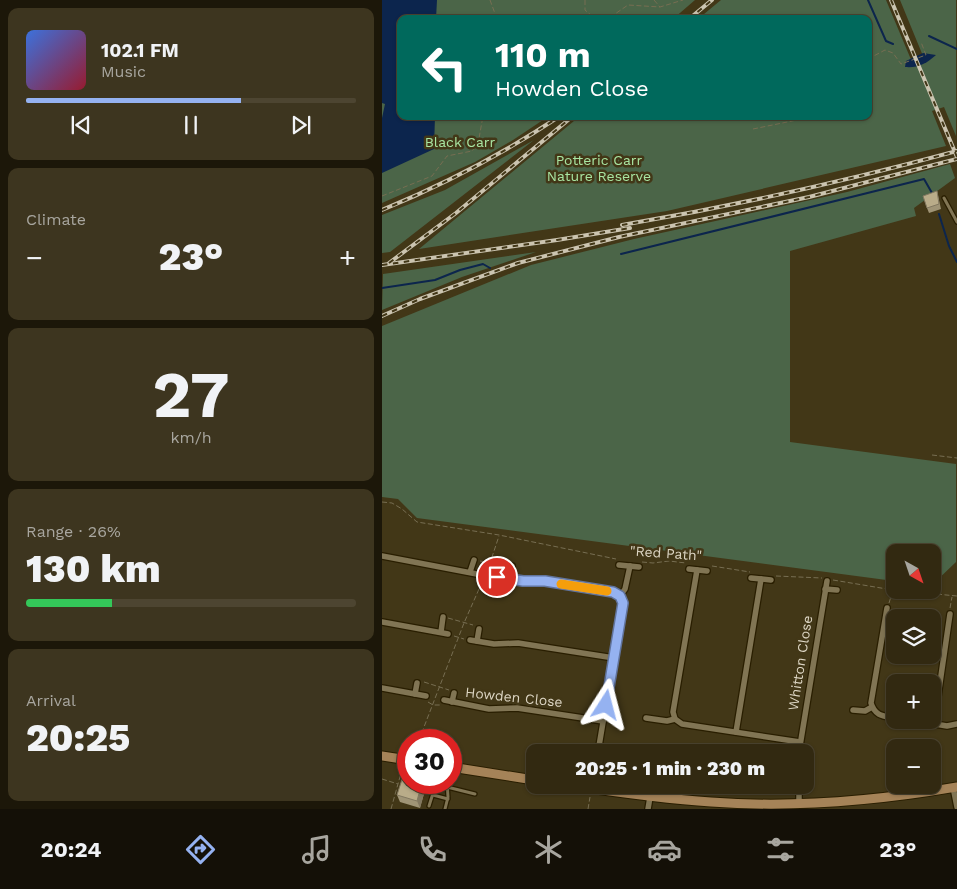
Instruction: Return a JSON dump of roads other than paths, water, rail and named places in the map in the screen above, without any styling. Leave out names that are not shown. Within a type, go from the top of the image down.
[{"type":"street","points":[[382,556],[482,575]]},
{"type":"street","points":[[470,572],[474,560]]},
{"type":"street","points":[[621,562],[630,566],[640,564]]},
{"type":"street","points":[[510,578],[512,566]]},
{"type":"street","points":[[620,596],[625,589],[630,566]]},
{"type":"street","points":[[689,566],[697,570],[707,568]]},
{"type":"street","points":[[697,570],[673,712],[675,719],[682,724],[800,742]]},
{"type":"street","points":[[753,576],[761,579],[772,578]]},
{"type":"street","points":[[497,577],[523,581],[545,581],[613,592],[620,596],[623,603],[599,744]]},
{"type":"street","points":[[736,732],[761,579]]},
{"type":"street","name":"Whitton Close","points":[[800,742],[826,581]]},
{"type":"street","points":[[825,589],[838,590]]},
{"type":"street","points":[[886,716],[878,714],[872,707],[871,700],[887,608]]},
{"type":"street","points":[[941,676],[950,614]]},
{"type":"street","points":[[440,632],[443,616]]},
{"type":"street","points":[[382,622],[448,634]]},
{"type":"street","points":[[477,641],[479,629]]},
{"type":"street","points":[[470,640],[494,644],[518,643],[614,658]]},
{"type":"street","points":[[415,694],[417,683]]},
{"type":"street","points":[[382,688],[426,696]]},
{"type":"street","name":"Howden Close","points":[[452,702],[454,693]]},
{"type":"street","name":"Howden Close","points":[[444,700],[489,709],[517,708],[603,721]]},
{"type":"street","points":[[853,710],[865,711],[872,707]]},
{"type":"street","points":[[646,718],[667,722],[675,719]]},
{"type":"street","points":[[941,725],[956,724]]},
{"type":"street","points":[[382,756],[397,758]]},
{"type":"street","points":[[462,769],[526,779]]},
{"type":"street","points":[[637,794],[712,802],[831,805],[955,787],[956,807]]},
{"type":"street","points":[[799,794],[799,803]]},
{"type":"street","points":[[648,809],[650,796]]},
{"type":"lane","points":[[944,198],[956,222]]},
{"type":"lane","points":[[462,790],[475,794]]},
{"type":"lane","points":[[445,809],[448,794]]},
{"type":"lane","points":[[429,806],[433,795],[448,799]]},
{"type":"water","points":[[382,0],[437,0],[436,15],[397,15],[397,120],[435,120],[434,149],[382,173],[382,118],[385,104],[382,103]]},
{"type":"water","points":[[923,53],[936,55],[922,65],[905,67],[906,61]]},
{"type":"waterway","points":[[868,0],[886,41],[893,44]]},
{"type":"waterway","points":[[929,36],[957,49]]},
{"type":"waterway","points":[[621,254],[924,179],[932,193]]},
{"type":"waterway","points":[[939,214],[949,246],[957,262]]},
{"type":"waterway","points":[[382,288],[435,280],[460,270],[483,264],[490,268]]},
{"type":"railway","points":[[694,15],[712,0]]},
{"type":"railway","points":[[891,0],[957,157]]},
{"type":"railway","points":[[382,210],[473,168],[554,120]]},
{"type":"railway","points":[[389,263],[456,213],[568,120]]},
{"type":"railway","points":[[622,225],[790,192],[874,173],[957,151]]},
{"type":"railway","points":[[382,316],[420,299],[518,263],[619,237],[809,197],[957,159]]},
{"type":"railway","points":[[382,265],[630,228]]},
{"type":"park label","name":"Black Carr","points":[[460,142]]},
{"type":"park label","name":"Potteric Carr Nature Reserve","points":[[599,168]]}]
